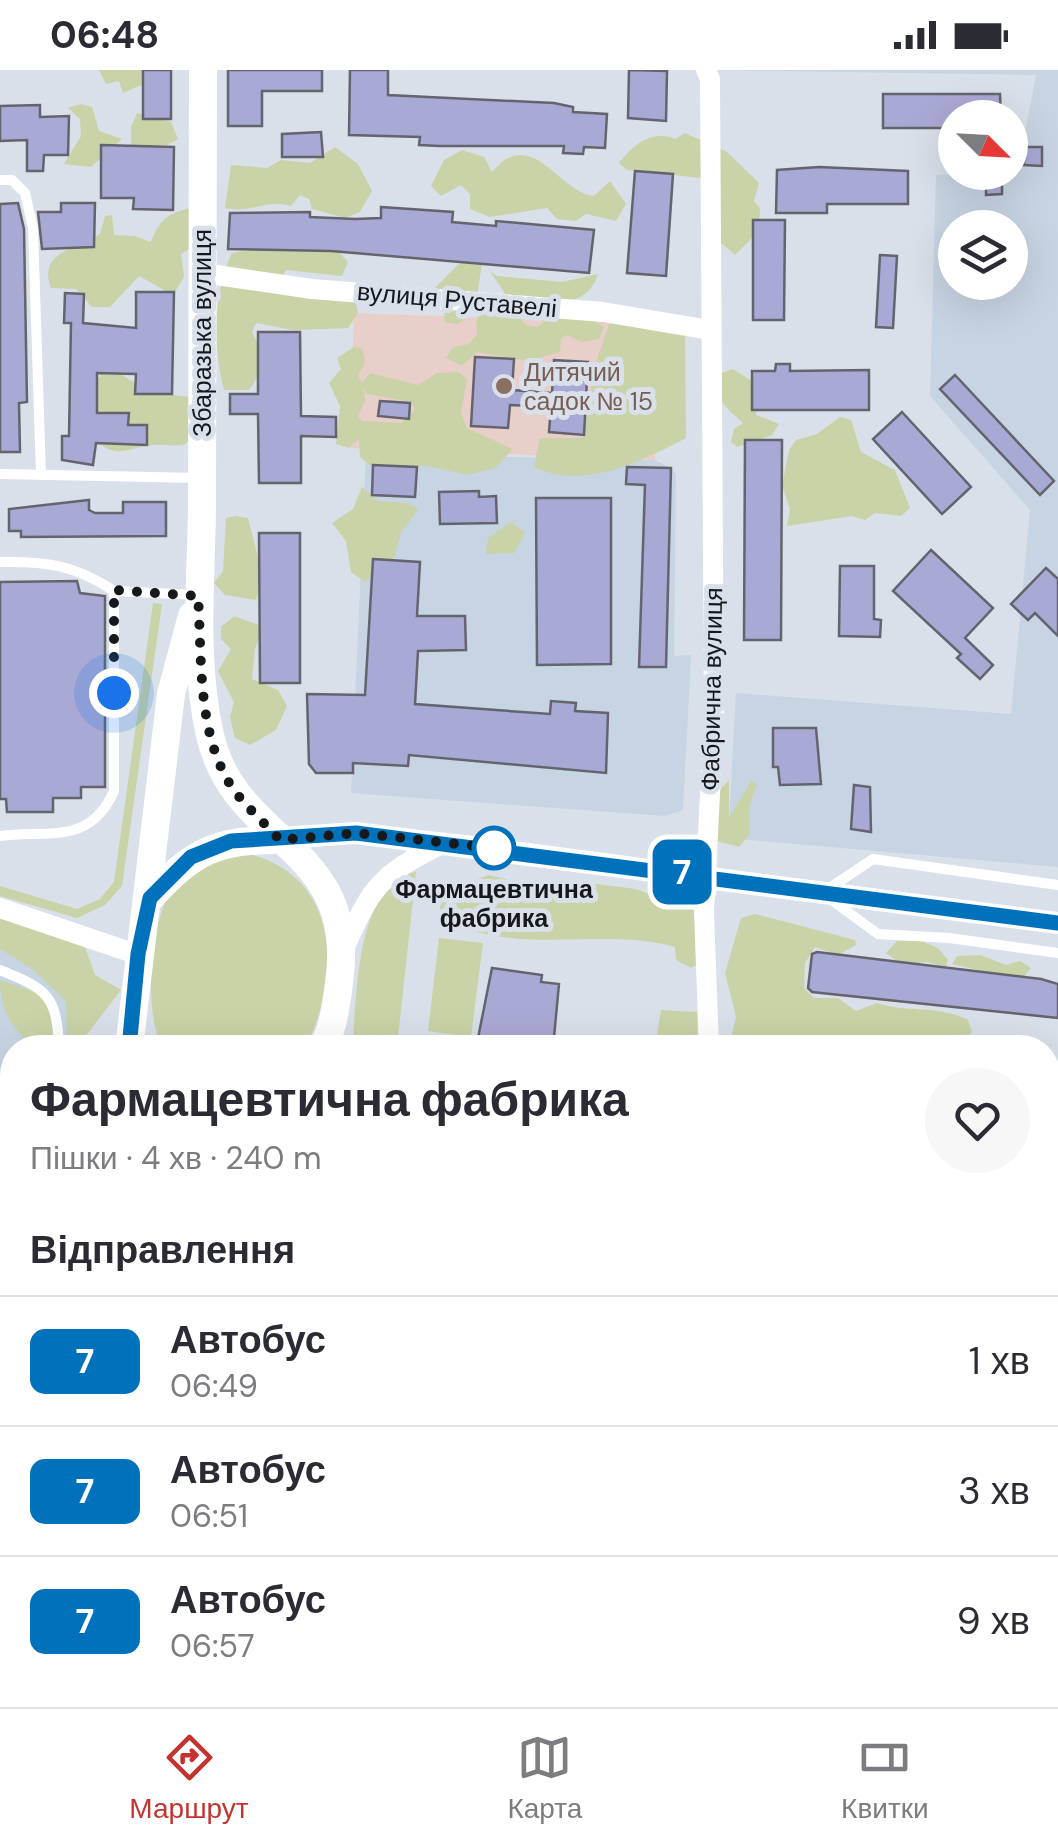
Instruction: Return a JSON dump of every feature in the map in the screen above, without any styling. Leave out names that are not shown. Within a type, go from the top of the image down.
[{"type":"main road","name":"Збаразька вулиця","points":[[203,70],[198,596],[204,691],[214,748],[230,784],[324,883],[340,921],[344,950]]},
{"type":"main road","name":"Збаразька вулиця","points":[[130,1035],[138,954],[150,898],[171,694],[198,596]]},
{"type":"main road","points":[[150,898],[191,857],[202,852],[231,841],[280,840]]},
{"type":"main road","points":[[327,1035],[344,950]]},
{"type":"main road","points":[[133,1008],[144,1035]]},
{"type":"street","name":"Фабрична вулиця","points":[[706,70],[710,79],[714,715],[706,876],[709,1035]]},
{"type":"street","name":"вулиця Руставелі","points":[[203,273],[312,289],[603,312],[710,330]]},
{"type":"street","points":[[280,840],[356,833],[1058,923]]},
{"type":"street","points":[[344,950],[367,897],[395,868],[442,844]]},
{"type":"street","points":[[0,908],[138,954]]},
{"type":"lane","points":[[0,180],[12,180],[25,193],[33,228],[41,475]]},
{"type":"lane","points":[[0,474],[202,478]]},
{"type":"lane","points":[[0,562],[52,561],[84,570],[114,590],[198,596]]},
{"type":"lane","points":[[0,836],[79,830],[98,819],[114,791],[114,590]]},
{"type":"lane","points":[[1058,885],[874,859],[822,893],[878,934],[950,938],[1058,953]]},
{"type":"lane","points":[[0,970],[38,986],[58,1010],[59,1035]]},
{"type":"shaded area","points":[[715,70],[1058,70],[1058,867],[728,838],[736,693],[1011,714],[1030,510],[930,396],[936,175],[938,190],[1028,190],[1028,117],[1036,75]]},
{"type":"shaded area","name":"Дитячий садок № 15","points":[[354,313],[660,324],[655,460],[349,448]]},
{"type":"shaded area","points":[[366,454],[655,460],[671,468],[676,474],[674,656],[691,655],[683,810],[665,816],[351,793]]},
{"type":"shaded area","points":[[0,944],[74,974],[75,1035],[0,1035]]},
{"type":"green space","points":[[99,70],[150,70],[143,84],[123,93],[119,81],[106,84]]},
{"type":"green space","points":[[81,104],[92,107],[99,131],[122,139],[91,167],[64,164],[81,136],[80,119],[68,108]]},
{"type":"green space","points":[[137,113],[171,122],[178,139],[167,145],[131,145],[131,127]]},
{"type":"green space","points":[[685,133],[727,152],[759,183],[754,201],[760,208],[759,231],[735,255],[719,241],[719,205],[711,179],[627,170],[619,163],[643,140],[658,136],[675,139]]},
{"type":"green space","points":[[335,147],[358,164],[372,191],[360,212],[345,218],[312,209],[309,199],[300,195],[291,206],[225,208],[231,165],[267,168],[281,160],[310,163]]},
{"type":"green space","points":[[462,150],[484,157],[492,172],[506,159],[532,157],[568,184],[594,196],[610,181],[626,204],[616,221],[586,214],[576,221],[557,219],[547,208],[490,217],[470,209],[470,194],[461,185],[441,196],[431,186],[444,160]]},
{"type":"green space","points":[[190,208],[191,248],[181,254],[184,277],[173,295],[139,276],[110,307],[92,307],[76,289],[51,288],[48,276],[55,259],[100,234],[105,216],[112,215],[114,235],[151,242],[165,219]]},
{"type":"green space","points":[[274,246],[339,252],[348,262],[342,276],[286,270],[282,278],[334,289],[356,303],[358,313],[348,328],[293,330],[256,323],[252,332],[260,354],[258,375],[249,390],[224,390],[217,320],[226,268],[232,253]]},
{"type":"green space","points":[[465,258],[482,263],[477,297],[465,311],[466,319],[457,324],[445,322],[444,309],[427,296]]},
{"type":"green space","points":[[490,271],[497,276],[562,282],[598,274],[583,295],[547,302],[508,298]]},
{"type":"green space","points":[[482,310],[515,312],[526,325],[538,327],[547,318],[589,317],[604,327],[599,339],[582,342],[567,335],[561,339],[560,352],[528,361],[477,352],[462,366],[446,358],[453,347],[469,344],[477,335],[476,321]]},
{"type":"green space","points":[[610,322],[685,333],[686,438],[632,464],[592,474],[553,474],[534,467],[540,438],[583,438],[595,365]]},
{"type":"green space","points":[[354,347],[363,349],[365,363],[358,375],[362,383],[370,373],[418,385],[437,373],[458,372],[467,379],[461,414],[467,428],[513,449],[495,468],[468,475],[426,466],[369,465],[360,457],[359,439],[349,448],[336,444],[340,406],[329,383],[341,369],[337,358]],"holes":[[[364,388],[367,394],[412,402],[415,410],[402,423],[362,421],[358,416],[365,401]]]},
{"type":"green space","points":[[90,354],[120,356],[121,374],[129,380],[154,391],[191,397],[195,427],[186,444],[114,451],[92,437],[90,386],[101,376]]},
{"type":"green space","points":[[733,369],[755,383],[756,415],[779,424],[772,435],[737,447],[731,442],[734,429],[743,423],[722,402],[718,390],[719,374]]},
{"type":"green space","points":[[840,417],[851,420],[861,452],[895,470],[910,508],[901,516],[875,513],[865,520],[852,516],[787,526],[790,509],[782,486],[789,450],[796,440],[817,434]]},
{"type":"green space","points":[[362,487],[378,501],[409,503],[418,510],[401,532],[395,556],[365,582],[351,572],[346,541],[332,523],[353,509]]},
{"type":"green space","points":[[226,518],[248,518],[263,577],[256,600],[225,595],[214,583],[223,571]]},
{"type":"green space","points":[[511,522],[525,533],[514,553],[486,554],[488,538]]},
{"type":"green space","points":[[153,603],[162,604],[122,886],[105,905],[77,918],[0,896],[0,886],[77,909],[100,899],[114,882]]},
{"type":"green space","points":[[234,616],[264,627],[255,649],[252,679],[278,690],[287,706],[276,730],[250,745],[235,738],[230,717],[234,702],[218,671],[231,649],[221,639],[221,627]]},
{"type":"green space","points":[[729,780],[729,818],[751,781],[757,784],[749,808],[750,834],[739,847],[717,841],[719,791]]},
{"type":"green space","points":[[249,854],[278,865],[300,882],[315,903],[324,928],[327,954],[326,982],[311,1035],[157,1035],[151,967],[158,923],[173,889],[197,869]]},
{"type":"green space","points":[[416,872],[398,1035],[353,1035],[359,973],[370,920],[381,898],[396,881]]},
{"type":"green space","points":[[489,875],[562,894],[581,882],[636,889],[657,897],[680,890],[697,901],[704,960],[691,968],[676,960],[675,947],[646,941],[493,935],[465,927],[439,913],[443,892]]},
{"type":"green space","points":[[755,914],[855,940],[856,945],[838,955],[815,947],[805,963],[804,988],[814,998],[838,998],[856,1011],[877,1003],[946,1012],[968,1020],[972,1032],[732,1035],[736,1017],[725,973],[741,918]]},
{"type":"green space","points":[[0,918],[85,947],[95,975],[121,990],[86,1035],[67,1035],[66,1001],[31,968],[0,949]]},
{"type":"green space","points":[[439,938],[483,943],[471,1035],[428,1031]]},
{"type":"green space","points":[[897,941],[921,941],[938,948],[948,960],[946,967],[926,962],[902,965],[886,953]]},
{"type":"green space","points":[[980,955],[1006,965],[1020,961],[1031,968],[1021,980],[952,964],[957,956]]},
{"type":"green space","points":[[0,980],[48,996],[53,1035],[22,1035],[8,1018]]},
{"type":"green space","points":[[661,1010],[697,1012],[698,1035],[657,1035]]},
{"type":"building","points":[[143,70],[171,70],[171,119],[143,119]]},
{"type":"building","points":[[228,70],[322,70],[322,91],[262,91],[262,126],[228,126]]},
{"type":"building","points":[[350,70],[388,70],[388,95],[554,103],[573,107],[573,112],[607,114],[605,148],[584,147],[583,154],[563,153],[564,146],[419,145],[420,137],[349,135]]},
{"type":"building","points":[[629,70],[667,71],[666,121],[628,118]]},
{"type":"building","points":[[883,94],[1000,94],[1000,100],[938,100],[938,128],[883,128]]},
{"type":"building","points":[[40,105],[40,117],[69,116],[68,155],[44,155],[43,171],[27,171],[27,140],[0,141],[0,106]]},
{"type":"building","points":[[321,132],[323,157],[282,157],[282,134]]},
{"type":"building","points":[[101,145],[174,147],[173,210],[133,209],[134,198],[101,198]]},
{"type":"building","points":[[1028,147],[1042,147],[1042,166],[1028,165]]},
{"type":"building","points":[[819,167],[908,171],[908,204],[827,204],[827,213],[776,213],[777,170]]},
{"type":"building","points":[[635,171],[673,174],[666,276],[627,273]]},
{"type":"building","points":[[986,190],[1002,190],[1002,194],[986,195]]},
{"type":"building","points":[[18,203],[24,229],[27,402],[19,403],[20,452],[0,452],[0,204]]},
{"type":"building","points":[[61,203],[95,203],[94,247],[42,249],[38,212],[61,212]]},
{"type":"building","points":[[381,207],[453,212],[452,222],[496,226],[496,221],[594,230],[589,273],[331,251],[228,249],[230,213],[310,212],[310,217],[381,218]]},
{"type":"building","points":[[753,220],[785,220],[784,320],[753,320]]},
{"type":"building","points":[[880,255],[897,256],[893,328],[876,327]]},
{"type":"building","points":[[136,292],[174,292],[172,394],[135,394],[136,374],[97,373],[97,413],[129,413],[128,425],[147,425],[147,445],[96,443],[93,465],[62,460],[62,436],[69,436],[71,323],[64,323],[65,293],[84,294],[83,323],[136,328]]},
{"type":"building","points":[[258,332],[300,332],[301,416],[336,417],[336,437],[301,436],[301,483],[259,483],[258,414],[230,414],[230,394],[258,394]]},
{"type":"building","points":[[475,357],[514,359],[512,390],[552,393],[554,360],[588,362],[584,435],[549,432],[551,407],[510,405],[508,428],[471,426]]},
{"type":"building","points":[[776,364],[790,364],[790,371],[869,370],[869,410],[752,410],[752,371],[775,371]]},
{"type":"building","points":[[955,375],[1054,481],[1040,495],[940,389]]},
{"type":"building","points":[[380,401],[410,403],[409,419],[378,416]]},
{"type":"building","points":[[902,412],[971,487],[942,514],[873,439]]},
{"type":"building","points":[[745,440],[782,440],[781,640],[744,640]]},
{"type":"building","points":[[373,465],[417,467],[415,497],[372,495]]},
{"type":"building","points":[[627,467],[671,468],[666,667],[639,667],[645,485],[626,484]]},
{"type":"building","points":[[479,491],[479,497],[496,496],[497,523],[440,524],[439,492]]},
{"type":"building","points":[[536,498],[611,498],[611,664],[537,665]]},
{"type":"building","points":[[89,500],[89,510],[95,513],[123,513],[123,502],[166,502],[166,536],[21,537],[21,531],[9,531],[9,509]]},
{"type":"building","points":[[259,533],[300,533],[300,683],[260,683]]},
{"type":"building","points":[[931,550],[993,608],[965,638],[993,665],[980,679],[957,658],[961,654],[893,591]]},
{"type":"building","points":[[373,559],[420,562],[417,616],[465,616],[466,650],[418,651],[415,704],[550,714],[551,701],[576,703],[575,711],[608,713],[606,773],[409,755],[408,766],[353,763],[353,773],[316,773],[309,764],[307,694],[365,695]]},
{"type":"building","points":[[840,566],[874,566],[874,619],[881,620],[880,637],[839,636]]},
{"type":"building","points":[[1046,568],[1058,579],[1058,636],[1035,613],[1028,620],[1011,604]]},
{"type":"building","points":[[77,581],[80,593],[105,596],[105,787],[81,787],[81,798],[53,798],[53,812],[7,812],[6,799],[0,799],[0,582]]},
{"type":"building","points":[[773,728],[816,728],[821,784],[780,785],[778,767],[773,767]]},
{"type":"building","points":[[854,785],[870,787],[871,832],[851,829]]},
{"type":"building","points":[[812,954],[1041,979],[1058,984],[1058,1018],[812,992],[808,988]]},
{"type":"building","points":[[492,968],[542,975],[541,982],[559,984],[554,1035],[479,1035]]},
{"type":"bus line","name":"7","points":[[130,1035],[138,954],[150,898],[191,857],[231,841],[356,833],[669,870],[1058,923]]},
{"type":"place","name":"Дитячий садок № 15","points":[[504,386]]},
{"type":"place","name":"Фармацевтична фабрика","points":[[494,848]]},
{"type":"route","points":[[114,693],[114,590],[198,596],[204,691],[210,734],[219,762],[230,784],[280,840],[356,833],[494,848]]}]
